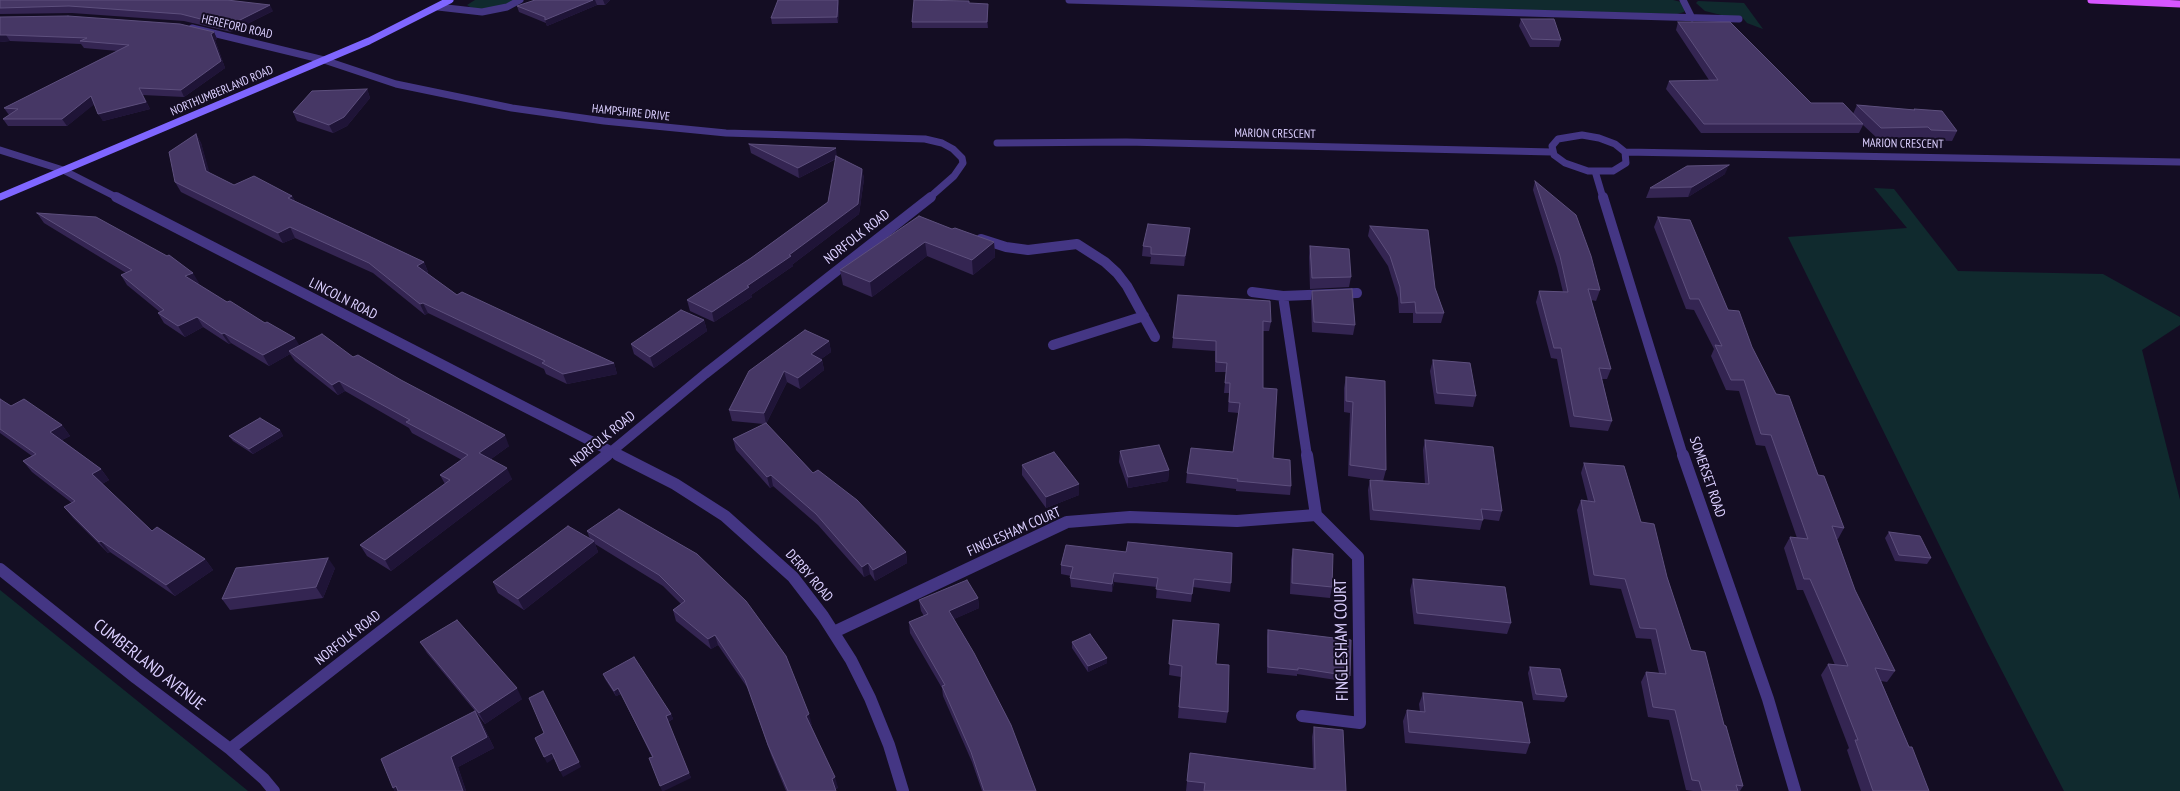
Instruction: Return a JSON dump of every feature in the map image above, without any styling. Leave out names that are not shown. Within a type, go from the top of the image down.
[{"type":"main road","points":[[2091,0],[2180,4]]},
{"type":"street","name":"NORTHUMBERLAND ROAD","points":[[0,196],[370,41],[450,0]]},
{"type":"street","points":[[438,7],[482,12],[507,7],[520,0]]},
{"type":"street","points":[[1069,0],[1739,19]]},
{"type":"street","points":[[1683,0],[1692,18]]},
{"type":"street","name":"HEREFORD ROAD","points":[[184,26],[231,36],[324,60]]},
{"type":"street","name":"HAMPSHIRE DRIVE","points":[[324,60],[389,82],[430,92],[559,116],[726,133],[925,139],[942,143]]},
{"type":"street","points":[[1582,135],[1605,140],[1615,144],[1625,152],[1627,161],[1622,167],[1613,170],[1595,171],[1565,163],[1552,152],[1552,146],[1558,139],[1582,135]]},
{"type":"street","name":"MARION CRESCENT","points":[[998,143],[1126,142],[1552,152]]},
{"type":"street","name":"NORFOLK ROAD","points":[[230,749],[611,452],[705,374],[911,216],[961,169],[962,158],[953,149],[942,143]]},
{"type":"street","name":"LINCOLN ROAD","points":[[0,150],[63,170],[611,452]]},
{"type":"street","name":"MARION CRESCENT","points":[[1625,152],[2180,162]]},
{"type":"street","name":"SOMERSET ROAD","points":[[1595,171],[1684,458],[1768,699],[1796,791]]},
{"type":"street","points":[[973,237],[1006,247],[1028,250],[1077,244],[1105,262],[1117,273],[1127,286],[1155,337]]},
{"type":"street","points":[[1252,292],[1283,296],[1357,292]]},
{"type":"street","points":[[1283,296],[1316,515]]},
{"type":"street","points":[[1053,345],[1144,316]]},
{"type":"street","name":"DERBY ROAD","points":[[611,452],[675,484],[725,516],[793,577],[834,632],[851,660],[870,698],[889,745],[903,791]]},
{"type":"street","name":"FINGLESHAM COURT","points":[[834,632],[1067,522],[1130,517],[1237,521],[1316,515],[1358,557],[1360,723],[1302,716]]},
{"type":"street","name":"CUMBERLAND AVENUE","points":[[0,569],[136,678],[230,749],[264,779],[274,791]]},
{"type":"green space","points":[[475,0],[516,0],[509,4],[487,9],[473,9],[467,5]]},
{"type":"green space","points":[[1156,0],[1673,0],[1681,2],[1685,9],[1684,12],[1677,14]]},
{"type":"green space","points":[[1698,1],[1744,3],[1763,29],[1747,23],[1741,16],[1725,16],[1705,11],[1696,3]]},
{"type":"green space","points":[[1874,188],[1894,189],[1958,271],[2103,274],[2180,317],[2180,325],[2142,350],[2180,500],[2180,791],[2064,791],[1987,642],[1788,237],[1907,228]]},
{"type":"green space","points":[[0,590],[197,749],[248,791],[0,791]]},
{"type":"building","points":[[0,0],[227,0],[270,5],[228,26],[181,14],[69,6],[0,8]]},
{"type":"building","points":[[535,0],[593,0],[545,20],[545,17],[517,6]]},
{"type":"building","points":[[778,0],[838,0],[837,17],[771,18]]},
{"type":"building","points":[[914,0],[969,1],[969,3],[988,4],[987,22],[912,22]]},
{"type":"building","points":[[68,16],[180,24],[214,32],[211,34],[221,61],[181,90],[139,88],[146,102],[98,114],[91,96],[62,119],[3,119],[18,109],[4,108],[129,45],[80,41],[87,38],[0,35],[0,17]]},
{"type":"building","points":[[1521,19],[1554,19],[1561,40],[1532,39]]},
{"type":"building","points":[[1678,22],[1730,22],[1811,103],[1843,103],[1863,124],[1704,124],[1669,81],[1718,80]]},
{"type":"building","points":[[367,89],[344,117],[329,125],[293,112],[312,91]]},
{"type":"building","points":[[1857,105],[1942,111],[1957,131],[1931,130],[1928,127],[1881,128]]},
{"type":"building","points":[[196,134],[206,171],[234,185],[254,176],[292,196],[288,198],[424,262],[417,266],[457,295],[462,292],[614,363],[563,374],[542,363],[545,361],[423,303],[420,304],[369,263],[290,227],[278,233],[175,182],[169,152]]},
{"type":"building","points":[[749,144],[836,148],[798,168]]},
{"type":"building","points":[[836,156],[862,169],[858,204],[789,255],[791,256],[712,312],[687,300],[751,258],[828,202]]},
{"type":"building","points":[[1729,165],[1692,187],[1650,188],[1687,166]]},
{"type":"building","points":[[1535,181],[1576,215],[1591,256],[1600,290],[1588,289],[1611,369],[1599,368],[1612,421],[1574,416],[1561,348],[1554,348],[1539,291],[1568,292],[1560,256]]},
{"type":"building","points":[[37,213],[96,217],[167,256],[169,255],[193,273],[185,276],[227,302],[230,301],[265,323],[267,322],[295,338],[263,355],[224,333],[222,334],[197,317],[178,326],[158,313],[164,310],[121,275],[132,270]]},
{"type":"building","points":[[919,216],[952,229],[955,228],[994,242],[972,260],[925,242],[870,282],[840,270]]},
{"type":"building","points":[[1658,217],[1690,220],[1728,310],[1739,311],[1752,347],[1776,394],[1789,396],[1818,475],[1824,476],[1844,528],[1832,526],[1855,590],[1895,671],[1875,668],[1909,747],[1912,747],[1929,791],[1873,791],[1855,740],[1858,740],[1828,664],[1848,666],[1810,579],[1804,579],[1790,537],[1808,539],[1771,435],[1761,434],[1744,380],[1731,380],[1715,345],[1722,346],[1699,299],[1690,299]]},
{"type":"building","points":[[1148,224],[1190,228],[1185,256],[1151,254],[1151,247],[1143,246]]},
{"type":"building","points":[[1370,226],[1428,230],[1435,288],[1444,313],[1416,313],[1415,302],[1401,303],[1400,287],[1390,256]]},
{"type":"building","points":[[1310,246],[1349,249],[1351,277],[1312,278]]},
{"type":"building","points":[[1352,289],[1355,325],[1314,322],[1312,291]]},
{"type":"building","points":[[1178,295],[1270,301],[1271,322],[1263,321],[1263,388],[1277,389],[1273,458],[1290,460],[1291,486],[1237,481],[1238,479],[1187,473],[1191,448],[1233,452],[1240,403],[1229,402],[1230,383],[1225,383],[1227,363],[1216,362],[1216,341],[1173,338]]},
{"type":"building","points":[[681,310],[704,320],[650,357],[631,344]]},
{"type":"building","points":[[805,330],[829,341],[811,354],[822,360],[798,378],[784,371],[764,413],[729,410],[749,371]]},
{"type":"building","points":[[322,334],[353,357],[358,355],[401,380],[505,435],[479,453],[507,468],[385,560],[360,545],[450,480],[440,475],[468,455],[406,422],[410,420],[339,381],[332,385],[289,351]]},
{"type":"building","points":[[1433,360],[1470,363],[1476,396],[1437,393]]},
{"type":"building","points":[[1346,377],[1385,381],[1386,470],[1350,465],[1353,402],[1346,401]]},
{"type":"building","points":[[0,399],[11,406],[24,399],[62,425],[50,432],[101,469],[92,474],[152,531],[157,527],[205,559],[166,585],[101,541],[99,542],[64,507],[75,501],[23,461],[36,454],[0,429]]},
{"type":"building","points":[[260,418],[280,430],[249,449],[229,436]]},
{"type":"building","points":[[766,423],[813,473],[818,470],[857,500],[906,552],[873,570],[868,563],[862,567],[816,514],[771,475],[767,477],[733,439]]},
{"type":"building","points":[[1425,440],[1493,447],[1502,511],[1481,509],[1483,520],[1373,510],[1370,480],[1429,484]]},
{"type":"building","points":[[1159,445],[1169,470],[1128,477],[1120,451]]},
{"type":"building","points":[[1054,452],[1079,484],[1046,497],[1022,465]]},
{"type":"building","points":[[1584,463],[1624,466],[1641,522],[1654,524],[1667,577],[1691,650],[1705,652],[1724,725],[1726,726],[1743,786],[1736,785],[1738,791],[1702,791],[1699,781],[1692,780],[1675,710],[1653,707],[1646,672],[1666,674],[1656,629],[1640,628],[1625,579],[1594,575],[1581,500],[1595,502]]},
{"type":"building","points":[[619,509],[697,554],[746,601],[786,656],[809,714],[806,716],[835,777],[832,779],[836,791],[788,791],[768,745],[745,680],[715,635],[708,639],[673,610],[685,601],[659,575],[587,531]]},
{"type":"building","points":[[568,526],[594,541],[518,599],[493,582]]},
{"type":"building","points":[[1889,532],[1920,536],[1931,558],[1899,555]]},
{"type":"building","points":[[1128,542],[1232,553],[1231,583],[1194,579],[1192,594],[1156,589],[1158,578],[1114,573],[1112,584],[1070,578],[1073,567],[1061,565],[1066,545],[1126,552]]},
{"type":"building","points":[[1293,549],[1333,554],[1332,587],[1292,583]]},
{"type":"building","points":[[328,558],[316,587],[222,599],[236,568]]},
{"type":"building","points":[[1413,579],[1505,587],[1511,623],[1417,613]]},
{"type":"building","points":[[967,580],[978,598],[949,611],[974,653],[1011,725],[1036,791],[984,791],[971,752],[942,686],[945,685],[909,622],[928,614],[919,600]]},
{"type":"building","points":[[457,620],[517,688],[479,713],[420,642]]},
{"type":"building","points":[[1173,620],[1219,624],[1216,664],[1229,665],[1228,712],[1179,707],[1182,666],[1169,664]]},
{"type":"building","points":[[1268,630],[1351,640],[1350,676],[1298,668],[1298,670],[1268,667]]},
{"type":"building","points":[[1090,634],[1107,658],[1088,666],[1072,642]]},
{"type":"building","points":[[634,657],[671,714],[666,716],[689,773],[660,786],[649,758],[653,757],[618,688],[614,691],[603,674]]},
{"type":"building","points":[[1530,667],[1560,669],[1567,697],[1536,694]]},
{"type":"building","points":[[543,691],[579,762],[560,771],[552,753],[544,757],[535,738],[544,733],[529,698]]},
{"type":"building","points":[[1423,693],[1522,702],[1530,743],[1409,732],[1407,710],[1425,712]]},
{"type":"building","points":[[475,711],[487,737],[451,757],[463,791],[398,791],[396,786],[393,788],[381,759]]},
{"type":"building","points":[[1314,727],[1343,730],[1346,791],[1204,791],[1205,783],[1187,781],[1190,753],[1315,769]]}]
